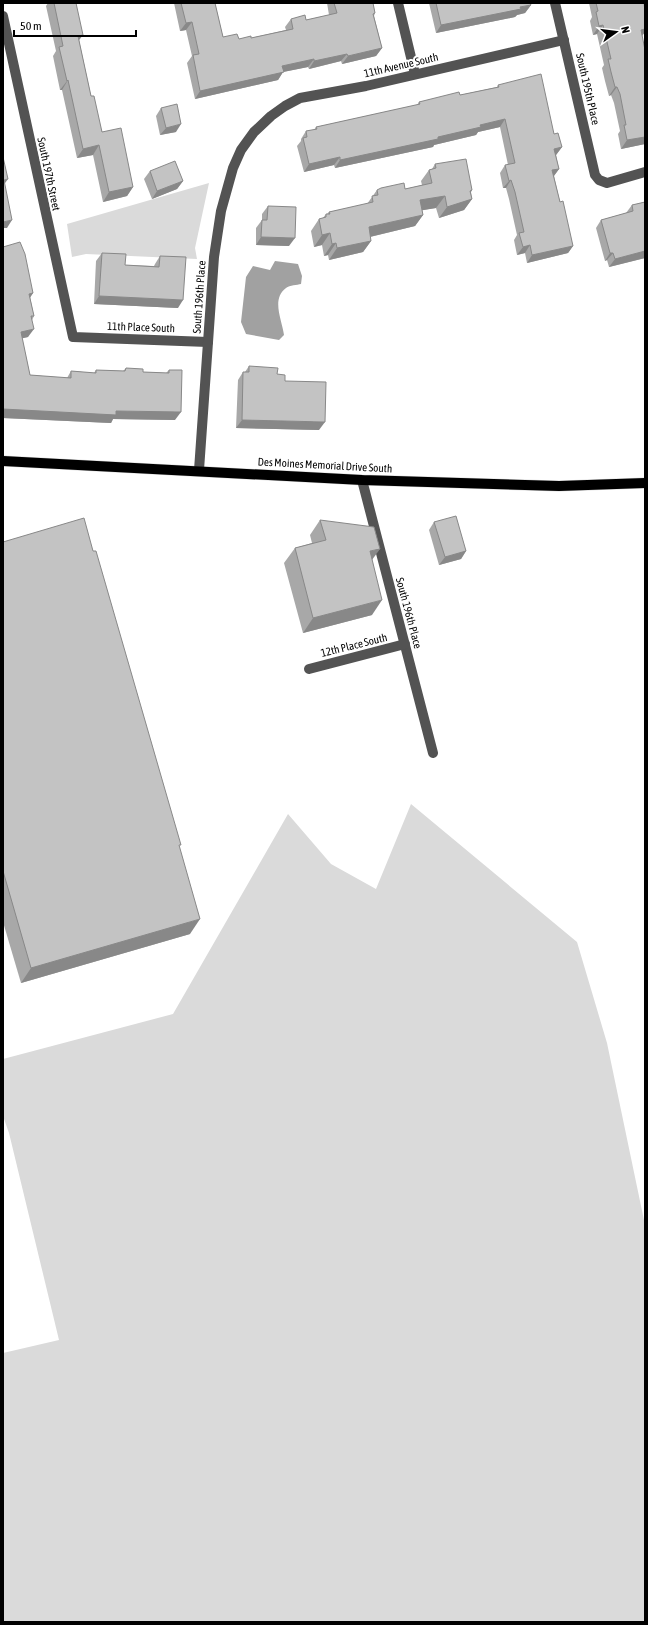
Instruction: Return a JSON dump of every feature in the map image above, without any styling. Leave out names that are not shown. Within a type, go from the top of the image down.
[{"type":"main road","name":"Des Moines Memorial Drive South","points":[[3,461],[199,470],[362,480],[559,486],[645,483]]},
{"type":"street","points":[[398,3],[415,74]]},
{"type":"street","name":"South 195th Place","points":[[555,3],[595,175],[599,180],[607,183],[645,172]]},
{"type":"street","name":"South 197th Street","points":[[3,16],[73,337]]},
{"type":"street","name":"11th Avenue South","points":[[254,132],[271,116],[300,98],[415,74],[564,40]]},
{"type":"street","name":"South 196th Place","points":[[199,470],[214,257],[221,211],[233,168],[241,150],[254,132]]},
{"type":"street","name":"11th Place South","points":[[73,337],[208,342]]},
{"type":"street","name":"South 196th Place","points":[[362,480],[433,753]]},
{"type":"street","name":"12th Place South","points":[[309,669],[405,644]]},
{"type":"shaded area","points":[[209,183],[195,248],[197,259],[86,254],[72,257],[67,224]]},
{"type":"shaded area","points":[[275,261],[298,264],[302,276],[301,284],[286,288],[279,298],[278,304],[284,335],[279,340],[246,334],[241,322],[246,277],[253,266],[270,270]]},
{"type":"shaded area","points":[[411,804],[577,942],[607,1043],[645,1225],[645,1622],[3,1622],[3,1353],[59,1340],[9,1133],[3,1116],[3,1059],[173,1014],[288,814],[331,864],[376,889]]},
{"type":"building","points":[[54,3],[76,3],[83,35],[78,36],[91,96],[94,96],[102,132],[121,128],[133,187],[109,192],[99,145],[83,149],[68,80],[67,81],[59,47],[63,46]]},
{"type":"building","points":[[181,3],[215,3],[223,37],[237,34],[239,39],[251,36],[251,38],[293,29],[291,19],[305,15],[306,20],[337,13],[334,3],[373,3],[375,13],[373,14],[382,48],[348,56],[347,54],[314,61],[314,59],[282,66],[284,72],[200,91],[193,55],[199,54],[192,22],[186,23]]},
{"type":"building","points":[[436,3],[530,3],[531,5],[520,7],[521,9],[441,25]]},
{"type":"building","points":[[596,3],[644,3],[645,29],[641,30],[645,50],[645,137],[627,140],[624,125],[626,125],[620,94],[617,87],[615,87],[611,72],[608,59],[611,59],[603,25],[599,26]]},
{"type":"building","points":[[541,74],[554,134],[558,133],[562,147],[554,149],[559,169],[552,170],[560,202],[563,201],[573,246],[532,255],[530,245],[523,247],[519,233],[524,232],[515,192],[511,180],[509,181],[505,165],[515,163],[505,119],[480,125],[481,127],[438,137],[438,139],[340,160],[340,157],[309,164],[303,138],[307,137],[306,131],[317,129],[316,127],[420,104],[419,102],[459,92],[460,95],[499,87],[498,85]]},
{"type":"building","points":[[177,104],[181,124],[166,128],[161,108]]},
{"type":"building","points":[[3,157],[8,179],[4,180],[12,220],[3,222]]},
{"type":"building","points":[[466,159],[472,190],[470,191],[472,199],[447,207],[445,196],[420,200],[423,215],[369,227],[371,241],[337,248],[336,243],[332,244],[330,233],[322,235],[319,219],[326,217],[326,214],[330,214],[329,212],[373,202],[372,196],[378,195],[377,190],[381,188],[404,183],[405,189],[432,183],[429,170],[436,168],[435,164]]},
{"type":"building","points":[[175,161],[183,181],[157,191],[150,171]]},
{"type":"building","points":[[645,202],[645,251],[615,259],[613,253],[610,253],[601,220],[633,211],[632,205]]},
{"type":"building","points":[[268,206],[296,207],[295,238],[261,237],[262,220],[267,220]]},
{"type":"building","points":[[20,242],[25,254],[33,293],[29,294],[34,316],[31,316],[34,329],[21,332],[30,375],[71,378],[71,371],[96,373],[96,370],[125,371],[126,368],[143,369],[143,372],[169,373],[169,370],[182,370],[181,412],[116,411],[116,415],[3,409],[3,247]]},
{"type":"building","points":[[102,253],[126,254],[125,265],[159,267],[160,256],[186,257],[183,300],[99,296]]},
{"type":"building","points":[[249,366],[278,368],[277,374],[285,375],[285,381],[326,382],[325,422],[242,420],[243,372],[249,372]]},
{"type":"building","points":[[456,516],[466,551],[445,557],[434,522]]},
{"type":"building","points":[[84,518],[93,551],[96,551],[181,845],[179,845],[200,919],[31,968],[3,871],[3,542]]},
{"type":"building","points":[[320,520],[374,527],[380,549],[370,551],[382,600],[313,618],[295,548],[326,540]]}]
